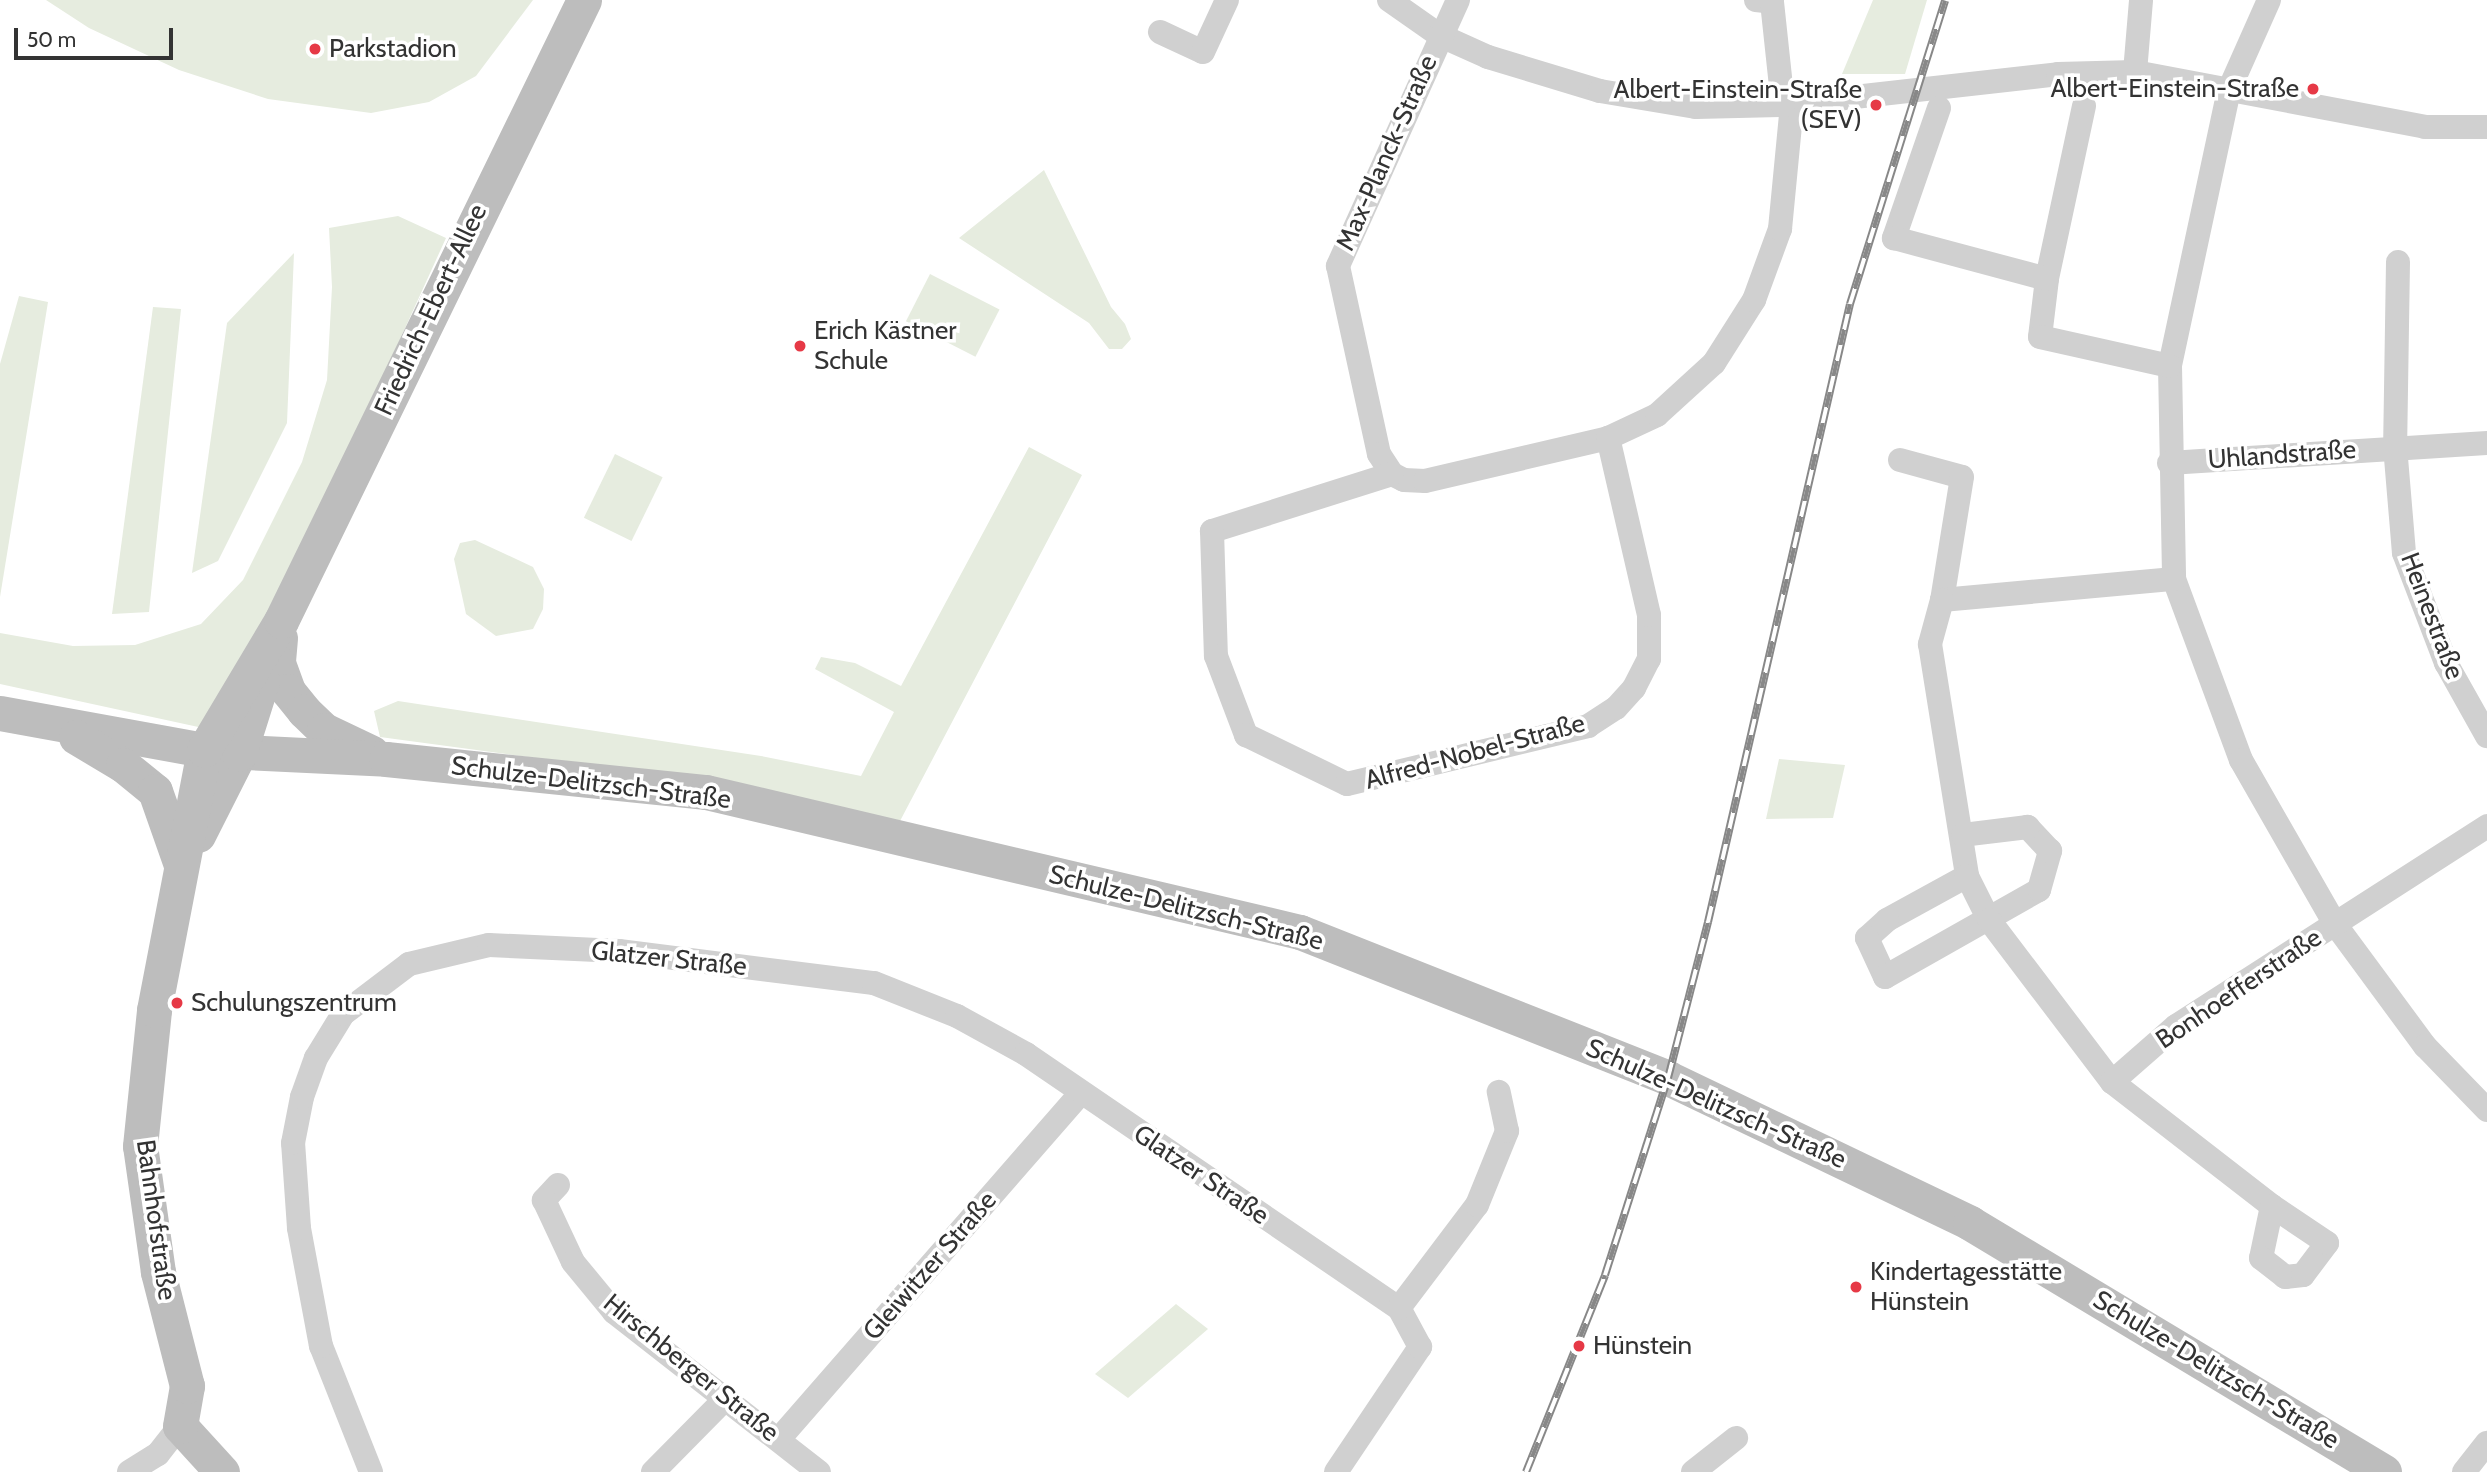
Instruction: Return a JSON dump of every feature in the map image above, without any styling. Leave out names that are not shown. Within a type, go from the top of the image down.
[{"type":"main road","name":"Friedrich-Ebert-Allee","points":[[281,621],[584,0]]},
{"type":"main road","name":"Bahnhofstraße","points":[[180,1426],[187,1386],[158,1272],[140,1146],[154,1010],[205,750],[281,621]]},
{"type":"main road","points":[[181,866],[239,754],[281,621]]},
{"type":"main road","points":[[281,621],[278,663],[288,691],[324,730],[386,759]]},
{"type":"main road","name":"Schulze-Delitzsch-Straße","points":[[0,713],[58,726],[239,754],[386,759],[706,792],[1300,932],[1668,1078],[1850,1164],[1982,1230],[2384,1472]]},
{"type":"main road","points":[[58,726],[123,765],[155,791],[181,866]]},
{"type":"main road","points":[[180,1426],[222,1472]]},
{"type":"street","points":[[1160,32],[1203,52],[1227,0]]},
{"type":"street","points":[[1389,0],[1439,35],[1488,57],[1600,91],[1696,107],[1788,105],[2058,74],[2134,72],[2425,127],[2487,127]]},
{"type":"street","name":"Max-Planck-Straße","points":[[1392,474],[1379,454],[1338,266],[1439,35],[1458,0]]},
{"type":"street","points":[[2134,72],[2141,0]]},
{"type":"street","points":[[2269,0],[2229,90],[2170,366],[2169,463],[2174,579],[2241,760],[2334,924],[2425,1046],[2487,1110]]},
{"type":"street","points":[[1392,474],[1425,481],[1608,438],[1657,415],[1714,363],[1755,300],[1780,229],[1788,105],[1767,1]]},
{"type":"street","points":[[2084,106],[2047,279],[2040,337],[2170,366]]},
{"type":"street","points":[[1939,108],[1894,238],[2047,279]]},
{"type":"street","name":"Uhlandstraße","points":[[2395,446],[2398,262]]},
{"type":"street","name":"Alfred-Nobel-Straße","points":[[1392,474],[1212,531],[1216,656],[1246,735],[1347,784],[1588,726],[1616,708],[1634,688],[1649,659],[1649,615],[1608,438]]},
{"type":"street","name":"Uhlandstraße","points":[[2169,463],[2395,446],[2487,443]]},
{"type":"street","name":"Heinestraße","points":[[2395,446],[2404,553],[2446,663],[2487,736]]},
{"type":"street","points":[[1900,460],[1962,477],[1942,600],[1930,644],[1963,835],[1967,876],[1989,920],[2112,1082],[2272,1206]]},
{"type":"street","points":[[1942,600],[2174,579]]},
{"type":"street","points":[[2334,924],[2487,826]]},
{"type":"street","points":[[1963,835],[2028,827],[2050,851],[2039,890],[1885,977],[1867,938],[1887,920],[1967,876]]},
{"type":"street","name":"Bonhoefferstraße","points":[[2112,1082],[2176,1026],[2334,924]]},
{"type":"street","name":"Glatzer Straße","points":[[371,1472],[321,1346],[299,1228],[293,1143],[302,1097],[316,1058],[343,1014],[409,964],[489,945],[619,951],[874,983],[957,1016],[1026,1054],[1080,1094],[1399,1308]]},
{"type":"street","points":[[1336,1472],[1420,1347],[1399,1308],[1477,1205],[1507,1131],[1499,1092]]},
{"type":"street","name":"Gleiwitzer Straße","points":[[779,1439],[1080,1094]]},
{"type":"street","name":"Hirschberger Straße","points":[[558,1185],[544,1200],[573,1262],[614,1312],[819,1472]]},
{"type":"street","points":[[653,1472],[724,1399]]},
{"type":"street","points":[[129,1472],[158,1454],[180,1426]]},
{"type":"street","points":[[1693,1472],[1736,1438]]},
{"type":"street","points":[[2464,1472],[2487,1443]]},
{"type":"shaded area","name":"Parkstadion","points":[[46,0],[533,0],[476,76],[429,102],[371,113],[268,99],[179,70],[89,28]]},
{"type":"shaded area","points":[[1873,0],[1927,0],[1905,74],[1842,74]]},
{"type":"shaded area","points":[[1044,170],[1111,307],[1125,324],[1131,339],[1122,349],[1109,349],[1089,323],[959,238]]},
{"type":"shaded area","points":[[398,216],[446,238],[287,588],[203,728],[0,684],[0,633],[73,646],[135,645],[201,624],[243,580],[302,462],[327,380],[332,287],[329,228]]},
{"type":"shaded area","points":[[294,253],[287,423],[218,561],[192,573],[227,323]]},
{"type":"shaded area","points":[[930,274],[999,309],[975,357],[906,321]]},
{"type":"shaded area","points":[[19,296],[48,302],[0,597],[0,364]]},
{"type":"shaded area","points":[[153,307],[181,309],[149,612],[112,614]]},
{"type":"shaded area","points":[[1029,447],[1082,475],[900,821],[712,782],[380,737],[374,711],[398,701],[761,756],[861,776],[894,712],[815,669],[821,657],[855,663],[901,686]]},
{"type":"shaded area","points":[[615,454],[663,477],[632,541],[584,518]]},
{"type":"shaded area","points":[[475,540],[533,567],[544,589],[543,609],[533,629],[496,636],[466,614],[454,559],[460,543]]},
{"type":"shaded area","points":[[1779,759],[1845,765],[1833,818],[1766,819]]},
{"type":"shaded area","points":[[1176,1304],[1208,1329],[1128,1398],[1095,1374]]},
{"type":"railway","points":[[1526,1472],[1605,1275],[1668,1078],[1708,922],[1850,304],[1945,0]]},
{"type":"place","name":"Parkstadion","points":[[315,49]]},
{"type":"place","name":"Albert-Einstein-Straße","points":[[2313,89]]},
{"type":"place","name":"Albert-Einstein-Straße (SEV)","points":[[1876,105]]},
{"type":"place","name":"Erich Kästner Schule","points":[[800,346]]},
{"type":"place","name":"Schulungszentrum","points":[[177,1003]]},
{"type":"place","name":"Kindertagesstätte Hünstein","points":[[1856,1287]]},
{"type":"place","name":"Hünstein","points":[[1579,1346]]}]
